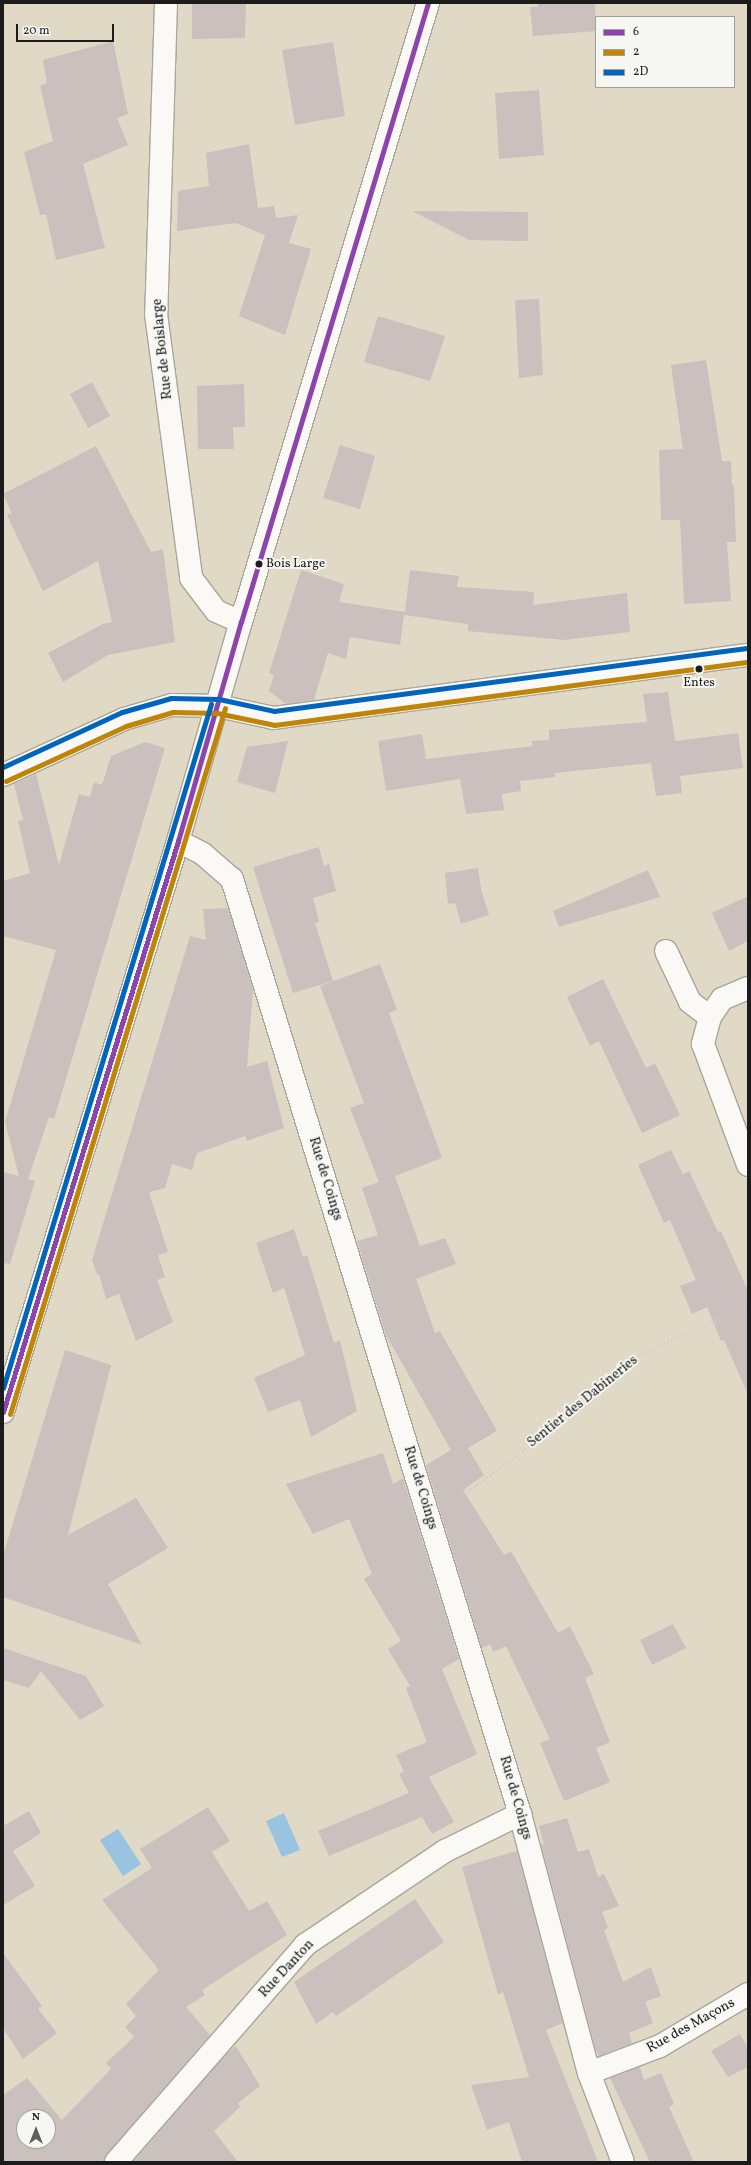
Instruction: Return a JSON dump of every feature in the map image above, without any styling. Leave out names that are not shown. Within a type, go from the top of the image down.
[{"type":"street","name":"Rue de Boislarge","points":[[166,3],[156,314],[191,578],[216,612],[241,622]]},
{"type":"street","points":[[3,1412],[178,841],[241,622],[428,3]]},
{"type":"street","points":[[3,775],[124,719],[172,705],[218,706],[274,718],[748,655]]},
{"type":"street","name":"Rue de Coings","points":[[178,841],[203,854],[232,879],[520,1814],[589,2072],[623,2162]]},
{"type":"street","points":[[666,951],[690,1002],[710,1017]]},
{"type":"street","points":[[748,988],[722,999],[710,1017],[703,1044],[748,1165]]},
{"type":"street","name":"Rue Danton","points":[[116,2162],[305,1945],[445,1851],[520,1814]]},
{"type":"street","name":"Rue des Maçons","points":[[589,2072],[660,2046],[748,1994]]},
{"type":"path","name":"Sentier des Dabineries","points":[[429,1519],[538,1440],[642,1353],[748,1306]]},
{"type":"water","points":[[284,1813],[300,1850],[282,1857],[266,1821]]},
{"type":"water","points":[[118,1829],[141,1864],[123,1876],[100,1840]]},
{"type":"building","points":[[192,3],[246,3],[245,38],[192,39]]},
{"type":"building","points":[[538,3],[595,3],[595,31],[533,36],[530,7],[538,7]]},
{"type":"building","points":[[113,41],[128,114],[117,118],[128,145],[83,164],[105,248],[56,260],[46,214],[40,215],[24,152],[53,141],[40,86],[47,83],[43,60]]},
{"type":"building","points":[[333,42],[345,116],[295,125],[282,50]]},
{"type":"building","points":[[539,90],[544,155],[499,159],[495,93]]},
{"type":"building","points":[[249,144],[258,208],[274,206],[276,218],[298,215],[289,243],[311,249],[285,335],[239,316],[265,235],[236,223],[177,231],[178,191],[209,186],[206,153]]},
{"type":"building","points":[[412,211],[528,212],[528,241],[469,240]]},
{"type":"building","points":[[539,299],[543,375],[519,378],[515,300]]},
{"type":"building","points":[[378,316],[445,336],[430,381],[364,362]]},
{"type":"building","points":[[706,360],[722,461],[731,461],[732,485],[734,485],[736,542],[727,542],[731,601],[684,604],[680,520],[661,520],[659,450],[683,449],[671,365]]},
{"type":"building","points":[[92,382],[110,416],[88,428],[70,394]]},
{"type":"building","points":[[244,384],[245,427],[233,427],[234,449],[198,449],[197,386]]},
{"type":"building","points":[[340,445],[375,456],[360,509],[323,498]]},
{"type":"building","points":[[96,446],[151,552],[163,549],[175,642],[108,655],[63,682],[48,653],[103,624],[112,622],[98,561],[43,591],[7,515],[12,513],[3,494]]},
{"type":"building","points":[[301,570],[344,584],[339,602],[405,612],[410,570],[459,576],[457,587],[534,592],[533,605],[627,593],[630,632],[564,640],[468,631],[468,624],[404,615],[400,645],[350,637],[346,659],[328,653],[314,700],[286,704],[269,691],[274,675],[269,673]]},
{"type":"building","points":[[668,692],[675,741],[738,733],[743,768],[680,776],[682,793],[656,796],[651,763],[555,773],[555,777],[520,781],[521,791],[502,794],[504,810],[466,814],[460,779],[386,791],[378,741],[422,734],[426,759],[533,746],[532,741],[549,740],[549,730],[647,722],[643,694]]},
{"type":"building","points":[[288,741],[275,793],[237,782],[247,747]]},
{"type":"building","points":[[145,742],[165,748],[54,1119],[49,1117],[28,1179],[35,1181],[10,1264],[3,1263],[3,1172],[19,1176],[5,1122],[56,950],[3,936],[3,881],[30,873],[18,821],[23,820],[14,784],[36,774],[59,865],[79,794],[90,797],[94,782],[102,785],[111,756]]},
{"type":"building","points":[[319,847],[324,866],[329,864],[336,891],[313,898],[319,922],[315,923],[333,981],[293,993],[253,867]]},
{"type":"building","points":[[478,868],[481,889],[489,915],[461,924],[455,903],[448,904],[445,873]]},
{"type":"building","points":[[648,870],[660,897],[559,927],[553,911]]},
{"type":"building","points":[[748,896],[748,941],[729,951],[712,913]]},
{"type":"building","points":[[228,908],[253,989],[247,1067],[267,1061],[284,1128],[247,1141],[245,1136],[197,1153],[192,1170],[172,1164],[165,1188],[149,1192],[168,1252],[158,1255],[165,1277],[157,1280],[173,1322],[136,1341],[119,1294],[106,1299],[99,1274],[97,1275],[92,1260],[190,936],[206,940],[203,909]]},
{"type":"building","points":[[380,964],[397,1010],[389,1013],[442,1158],[395,1176],[420,1246],[445,1238],[456,1264],[416,1279],[435,1333],[440,1331],[497,1431],[468,1448],[484,1475],[463,1490],[504,1555],[511,1551],[558,1633],[570,1626],[594,1674],[585,1678],[610,1742],[596,1748],[610,1782],[564,1801],[540,1743],[550,1739],[506,1646],[493,1652],[490,1644],[482,1648],[426,1465],[451,1450],[386,1335],[357,1241],[378,1235],[362,1188],[379,1182],[350,1108],[364,1103],[320,986]]},
{"type":"building","points":[[603,979],[646,1068],[655,1063],[680,1115],[642,1133],[599,1041],[590,1046],[567,997]]},
{"type":"building","points":[[671,1150],[683,1174],[689,1171],[718,1232],[721,1231],[748,1291],[748,1395],[724,1340],[721,1341],[707,1307],[692,1314],[680,1286],[696,1280],[670,1220],[664,1223],[638,1165]]},
{"type":"building","points":[[294,1229],[303,1257],[307,1255],[334,1343],[340,1340],[357,1411],[311,1437],[300,1400],[268,1412],[254,1378],[305,1355],[284,1288],[273,1293],[256,1243]]},
{"type":"building","points":[[65,1350],[111,1365],[68,1535],[136,1498],[168,1548],[108,1584],[142,1645],[3,1597],[3,1556]]},
{"type":"building","points":[[383,1453],[393,1484],[403,1478],[459,1659],[442,1669],[477,1754],[429,1777],[454,1822],[432,1834],[422,1817],[329,1856],[318,1831],[409,1793],[399,1774],[404,1772],[396,1755],[427,1742],[406,1688],[410,1686],[388,1649],[401,1641],[364,1579],[372,1574],[349,1519],[313,1534],[286,1484]]},
{"type":"building","points":[[673,1624],[686,1648],[652,1665],[640,1640]]},
{"type":"building","points":[[3,1648],[86,1676],[104,1706],[80,1720],[41,1671],[29,1688],[3,1680]]},
{"type":"building","points":[[208,1807],[230,1841],[212,1852],[249,1911],[267,1901],[287,1935],[202,1990],[205,1995],[186,2007],[210,2035],[107,2154],[104,2162],[3,2162],[3,2095],[27,2078],[53,2109],[16,2109],[16,2149],[56,2149],[56,2113],[62,2120],[111,2069],[106,2063],[134,2037],[125,2027],[136,2016],[126,2004],[159,1970],[102,1900],[152,1868],[140,1849]]},
{"type":"building","points":[[29,1811],[41,1833],[13,1851],[35,1886],[3,1905],[3,1826]]},
{"type":"building","points":[[567,1818],[578,1852],[589,1849],[598,1877],[604,1874],[619,1906],[602,1912],[608,1928],[604,1930],[623,1982],[651,1967],[661,1996],[645,2002],[653,2023],[629,2033],[632,2043],[599,2056],[595,2047],[541,1844],[544,1844],[539,1826]]},
{"type":"building","points":[[517,1851],[563,2023],[546,2030],[598,2162],[522,2162],[509,2122],[487,2130],[471,2085],[529,2077],[503,1992],[498,1994],[462,1867]]},
{"type":"building","points":[[415,1899],[444,1942],[336,2016],[333,2012],[316,2024],[294,1982]]},
{"type":"building","points":[[3,1953],[42,2006],[38,2009],[57,2033],[23,2059],[3,2028]]},
{"type":"building","points":[[740,2034],[748,2048],[748,2067],[728,2077],[711,2051]]},
{"type":"building","points":[[236,2046],[260,2086],[238,2103],[240,2107],[214,2131],[238,2162],[133,2162],[226,2054]]},
{"type":"building","points":[[640,2067],[644,2080],[661,2073],[674,2104],[669,2107],[694,2162],[650,2162],[610,2078]]},
{"type":"transit line","name":"6","points":[[3,1412],[178,841],[241,622],[428,3]]},
{"type":"transit line","name":"2D","points":[[3,767],[122,712],[171,698],[219,699],[274,711],[747,648]]},
{"type":"transit line","name":"2","points":[[6,781],[126,726],[173,712],[217,713],[275,725],[748,662]]},
{"type":"transit line","name":"2D","points":[[3,1388],[211,704]]},
{"type":"transit line","name":"2","points":[[10,1414],[225,708]]},
{"type":"place","name":"Bois Large","points":[[259,564]]},
{"type":"place","name":"Entes","points":[[699,669]]}]
